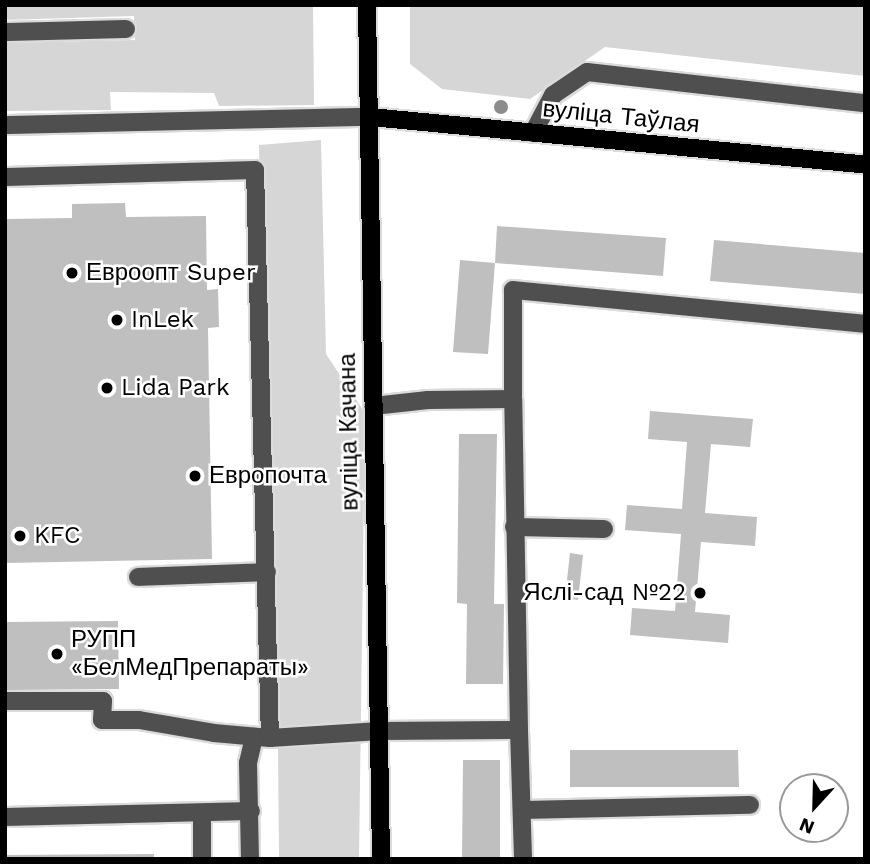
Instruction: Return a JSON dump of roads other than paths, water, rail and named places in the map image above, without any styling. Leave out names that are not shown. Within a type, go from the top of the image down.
[{"type":"main road","name":"вуліца Качана","points":[[368,5],[381,859]]},
{"type":"main road","name":"вуліца Таўлая","points":[[371,117],[865,165]]},
{"type":"lane","points":[[5,32],[126,29]]},
{"type":"lane","points":[[533,133],[553,95],[587,72],[865,103]]},
{"type":"lane","points":[[5,125],[371,117]]},
{"type":"lane","points":[[5,177],[255,170],[267,572],[262,737],[248,763],[250,859]]},
{"type":"lane","points":[[523,859],[514,527],[513,290],[865,324]]},
{"type":"lane","points":[[373,406],[428,400],[513,399]]},
{"type":"lane","points":[[514,527],[604,528]]},
{"type":"lane","points":[[138,577],[267,572]]},
{"type":"lane","points":[[5,701],[103,701],[102,720],[139,720],[262,737],[380,731],[519,730]]},
{"type":"lane","points":[[522,810],[750,806]]},
{"type":"lane","points":[[5,817],[251,811]]},
{"type":"lane","points":[[202,813],[202,859]]},
{"type":"place","name":"Евроопт Super","points":[[72,273]]},
{"type":"place","name":"InLek","points":[[117,320]]},
{"type":"place","name":"Lida Park","points":[[107,388]]},
{"type":"place","name":"Европочта","points":[[195,476]]},
{"type":"place","name":"KFC","points":[[20,536]]},
{"type":"place","name":"Яслі-сад №22","points":[[700,593]]},
{"type":"place","name":"РУПП «БелМедПрепараты»","points":[[57,654]]}]
